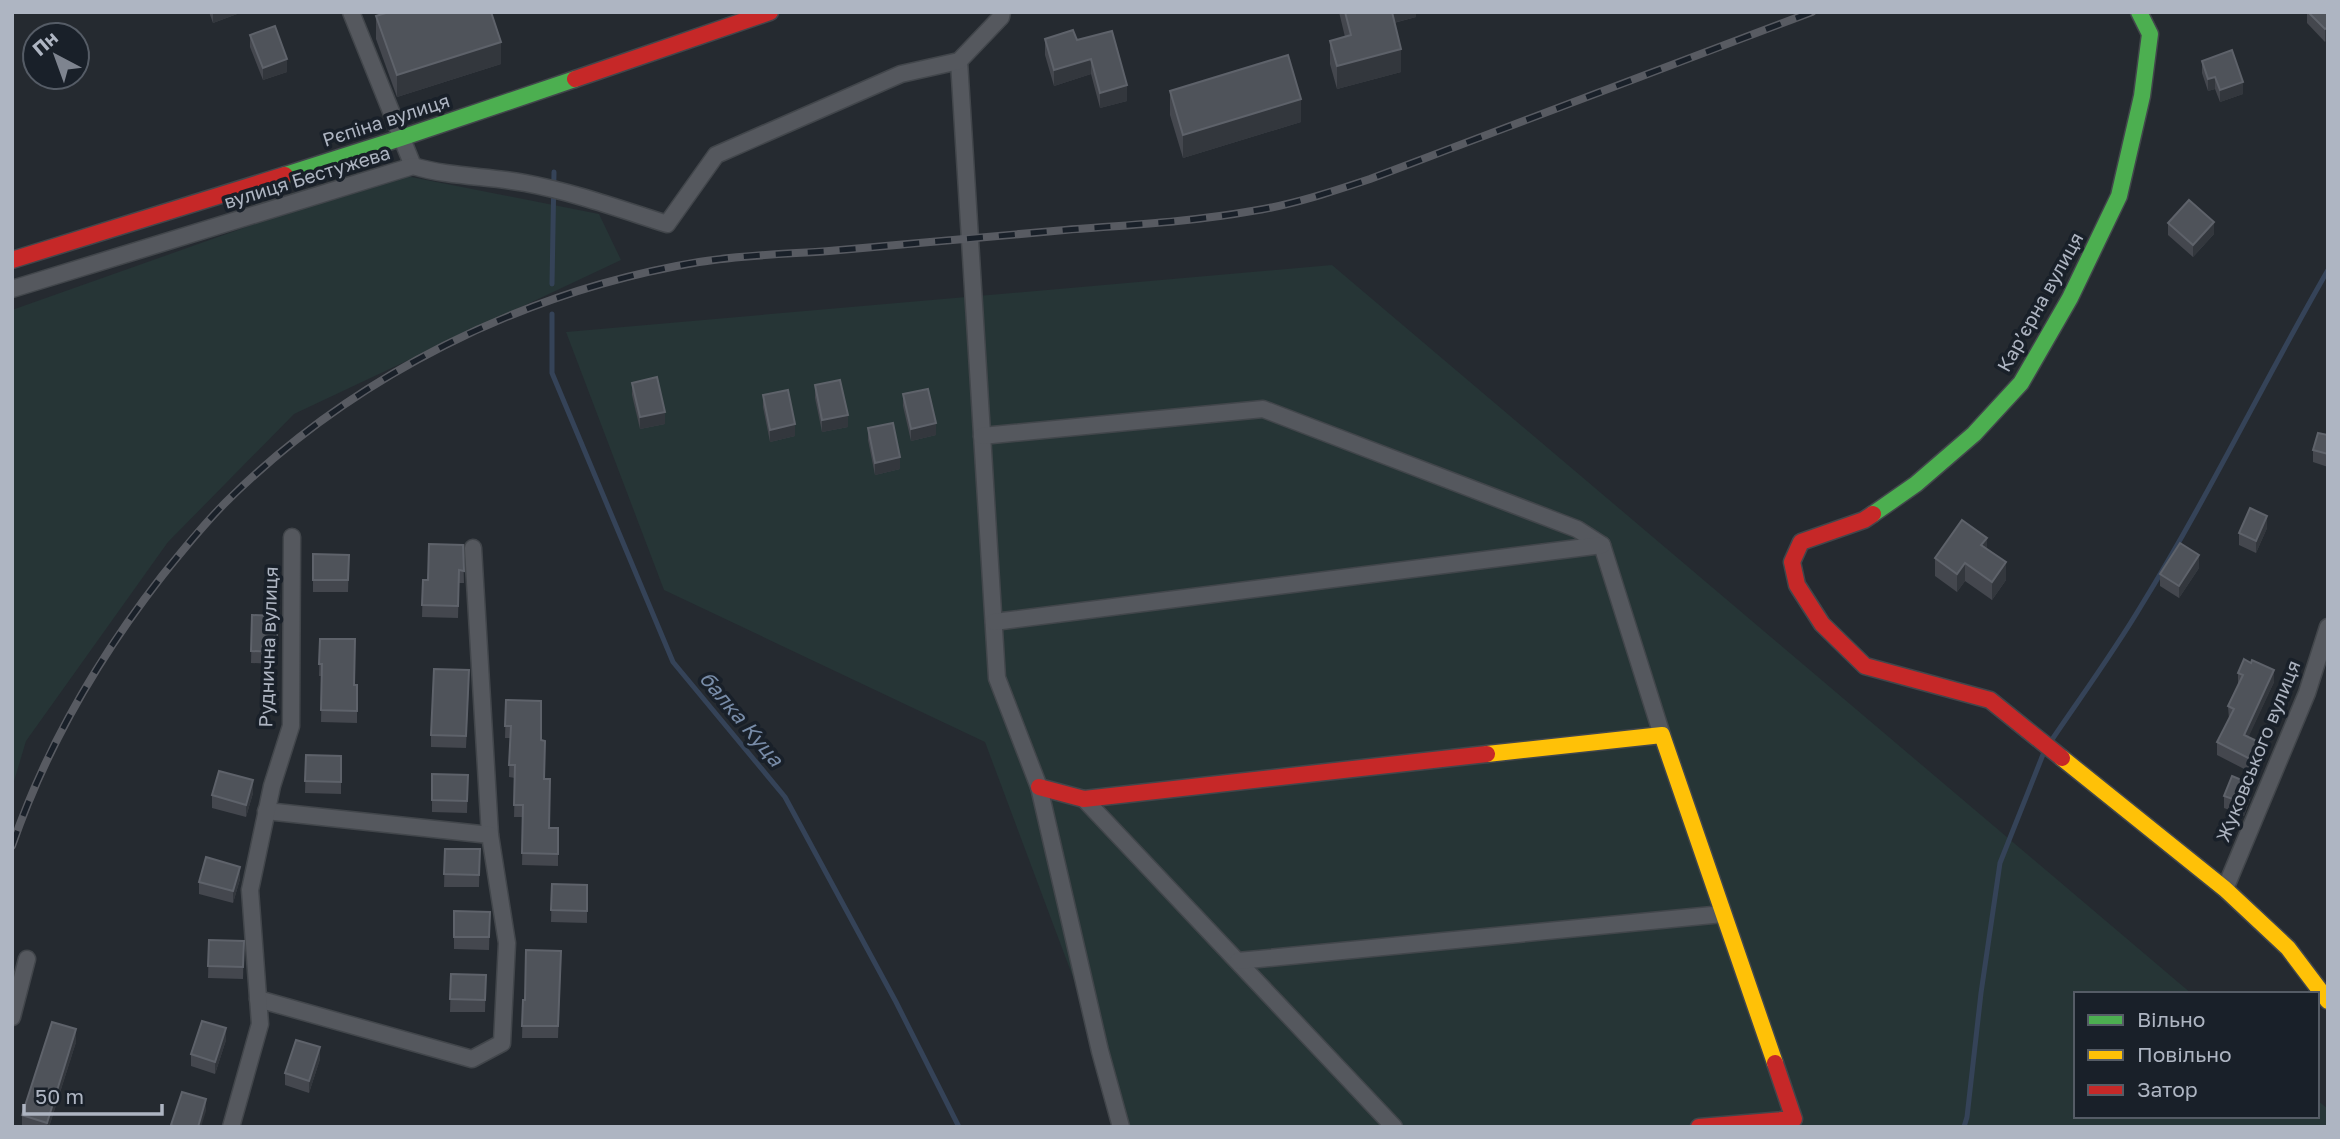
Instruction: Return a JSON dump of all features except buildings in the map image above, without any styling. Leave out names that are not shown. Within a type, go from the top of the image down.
[{"type":"street","points":[[351,12],[413,166]]},
{"type":"street","name":"Рєпіна вулиця","points":[[12,260],[401,138],[770,12]]},
{"type":"street","points":[[1002,12],[1001,17],[960,61],[997,678],[1039,787],[1121,1127]]},
{"type":"street","name":"Карʼєрна вулиця","points":[[2138,12],[2150,34],[2142,96],[2119,196],[2070,298],[2021,383],[1975,434],[1916,484],[1864,520],[1801,542],[1792,562],[1797,585],[1822,624],[1866,666],[1990,701],[2225,889],[2288,948],[2328,1001]]},
{"type":"street","name":"вулиця Бестужева","points":[[12,289],[413,166],[434,172],[526,183],[667,223],[716,155],[901,74],[960,61]]},
{"type":"street","points":[[982,436],[1264,409],[1577,529],[1602,545],[1662,736],[1794,1119],[1699,1127]]},
{"type":"street","name":"Руднична вулиця","points":[[231,1127],[260,1024],[250,890],[272,786],[291,726],[292,537]]},
{"type":"street","points":[[994,622],[1602,545]]},
{"type":"street","points":[[258,999],[472,1059],[502,1043],[507,943],[490,835],[473,548]]},
{"type":"street","name":"Жуковського вулиця","points":[[2225,889],[2307,693],[2328,627]]},
{"type":"street","points":[[1039,787],[1084,799],[1662,736]]},
{"type":"street","points":[[1084,799],[1395,1127]]},
{"type":"street","points":[[266,811],[490,835]]},
{"type":"street","points":[[1238,961],[1723,914]]},
{"type":"street","points":[[12,1017],[27,960]]},
{"type":"shaded area","points":[[396,174],[599,214],[621,260],[294,414],[168,542],[26,741],[12,788],[12,310]]},
{"type":"shaded area","points":[[1332,265],[2190,992],[2074,992],[2074,1118],[2319,1118],[2319,1102],[2328,1109],[2328,1127],[1129,1127],[985,742],[664,590],[566,332]]},
{"type":"waterway","name":"балка Куца","points":[[552,284],[554,172]]},
{"type":"waterway","points":[[2049,744],[2119,641],[2166,565],[2328,270]]},
{"type":"waterway","name":"балка Куца","points":[[552,314],[552,373],[673,662],[785,797],[896,1002],[959,1127]]},
{"type":"waterway","points":[[1964,1127],[2000,863],[2044,752]]},
{"type":"railway","points":[[12,846],[41,774],[95,671],[162,576],[226,502],[276,457],[329,415],[385,378],[505,317],[633,275],[699,262],[1182,221],[1282,205],[1370,179],[1812,12]]},
{"type":"traffic: fast","points":[[1873,514],[1916,484],[1974,434],[2021,383],[2070,298],[2119,196],[2142,96],[2150,34],[2139,12]]},
{"type":"traffic: fast","points":[[285,175],[575,79]]},
{"type":"traffic: slow","points":[[1487,754],[1662,735],[1775,1063]]},
{"type":"traffic: slow","points":[[2062,758],[2225,889],[2288,948],[2328,1001]]},
{"type":"traffic: jam","points":[[575,79],[770,12]]},
{"type":"traffic: jam","points":[[12,260],[285,175]]},
{"type":"traffic: jam","points":[[1873,514],[1864,520],[1801,542],[1792,562],[1797,585],[1822,624],[1865,666],[1990,700],[2062,758]]},
{"type":"traffic: jam","points":[[1039,787],[1084,799],[1487,754]]},
{"type":"traffic: jam","points":[[1699,1127],[1794,1119],[1775,1063]]}]
